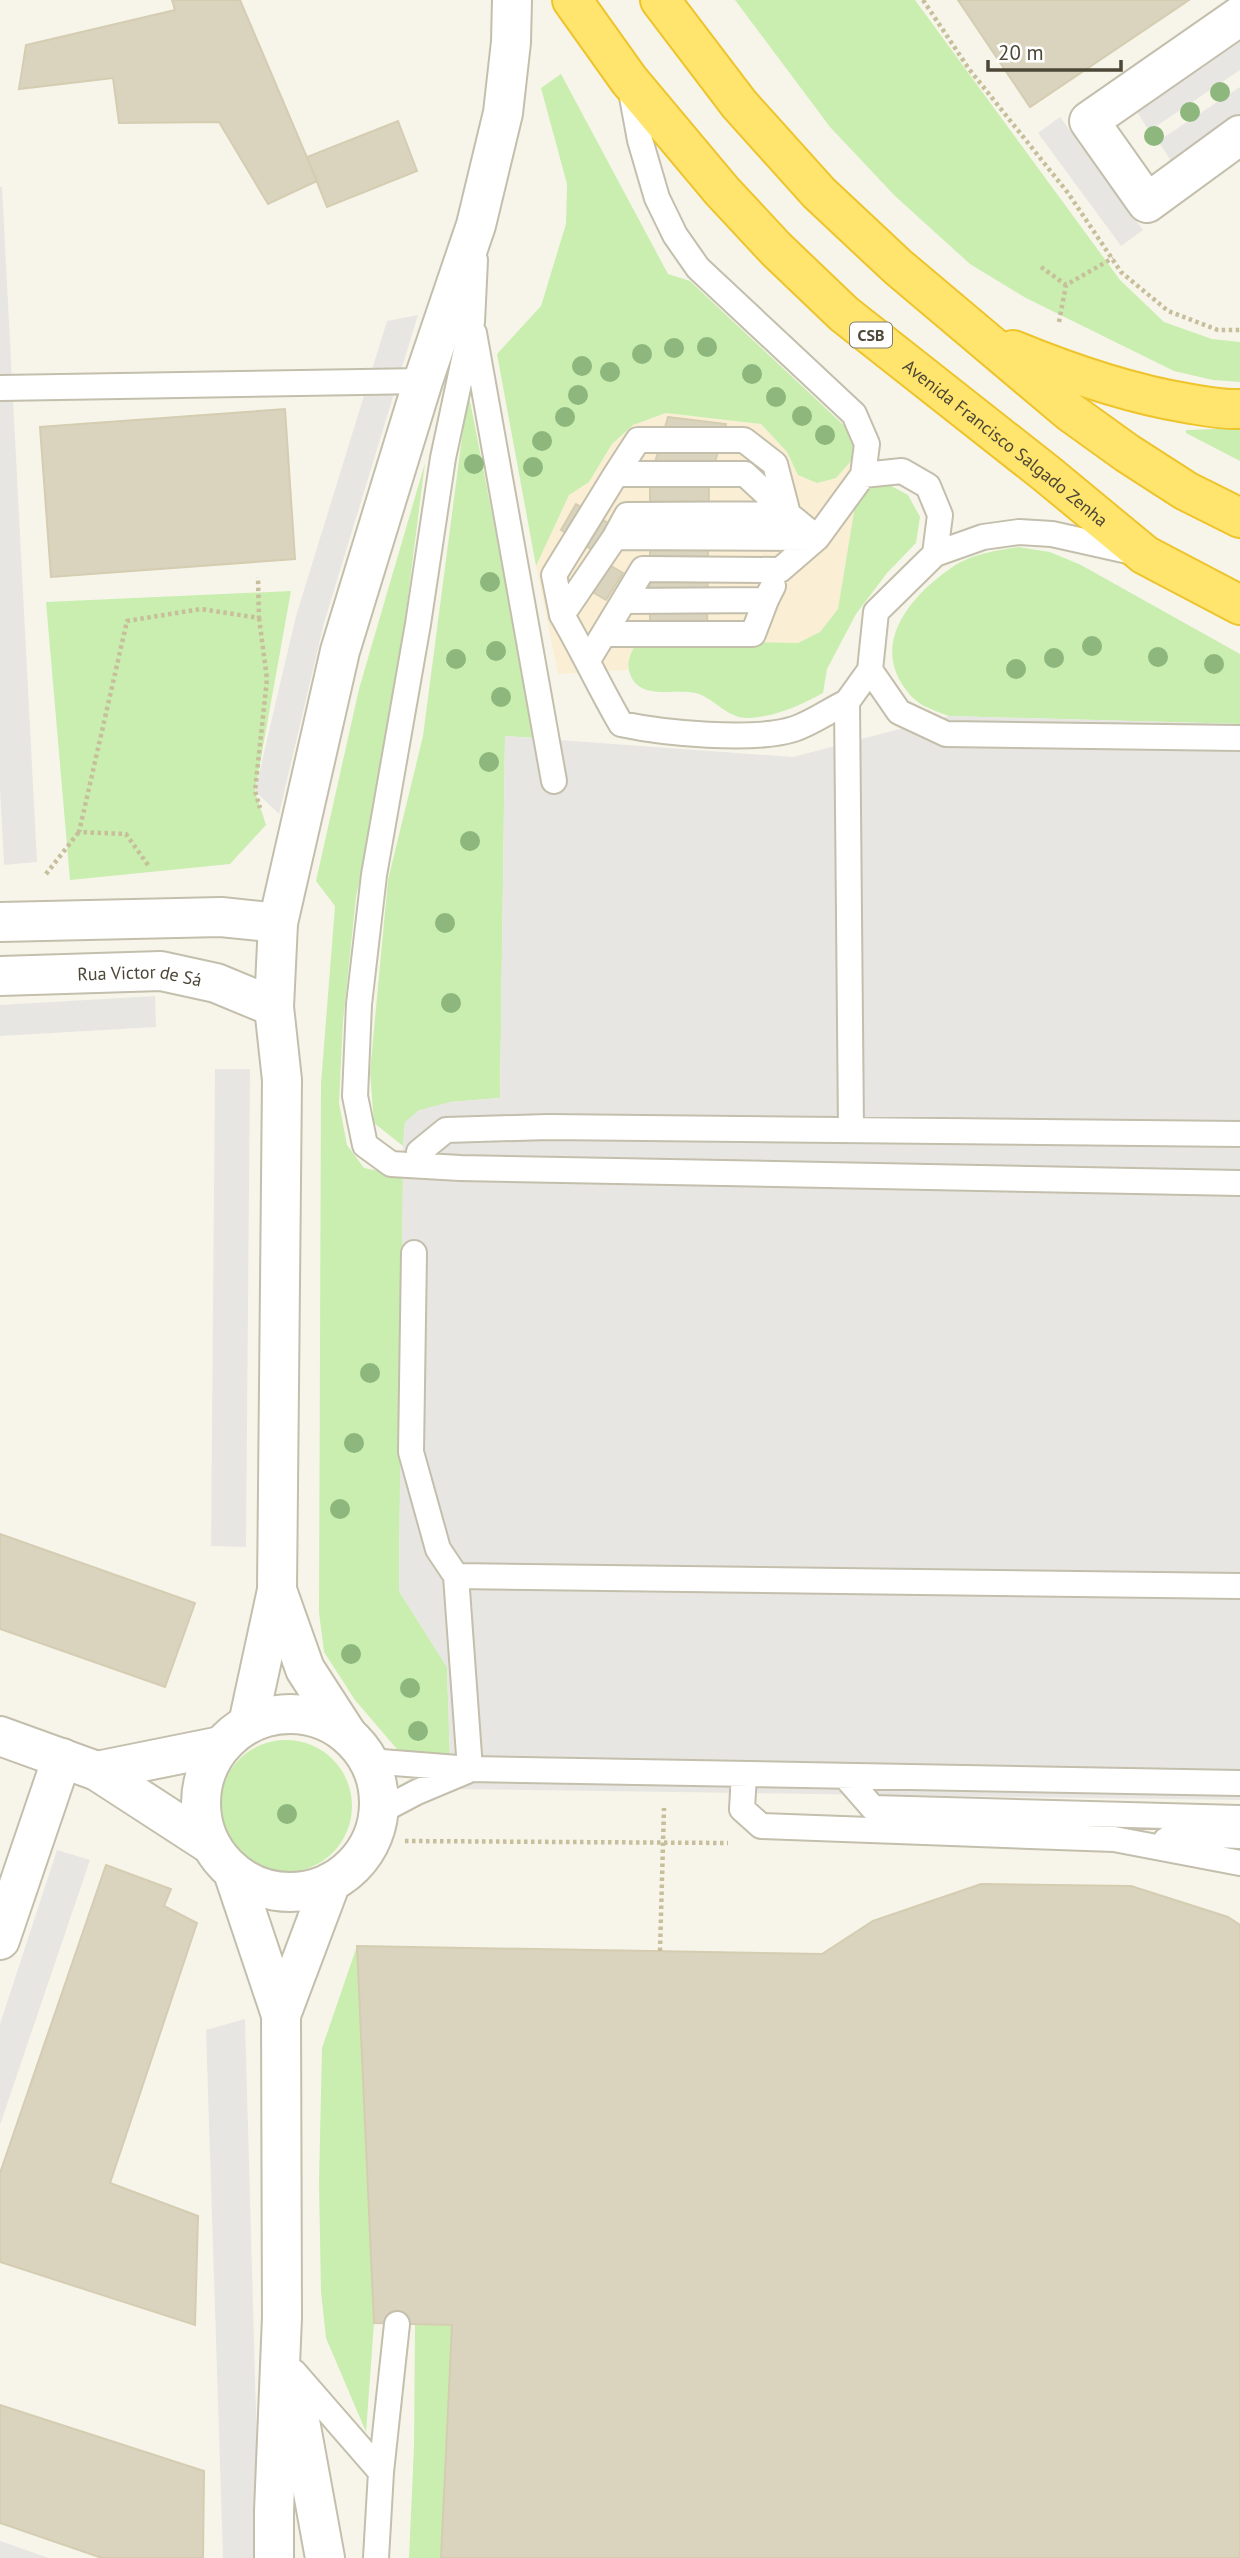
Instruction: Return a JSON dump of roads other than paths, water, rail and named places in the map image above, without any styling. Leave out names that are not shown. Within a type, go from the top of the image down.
[{"type":"highway","name":"Avenida Francisco Salgado Zenha","points":[[572,0],[629,80],[722,191],[776,249],[844,314],[1145,555],[1240,605]]},
{"type":"highway","points":[[660,0],[739,104],[819,193],[898,267],[1070,412],[1186,491],[1240,518]]},
{"type":"highway","points":[[981,337],[1083,379],[1168,400],[1224,410],[1240,409]]},
{"type":"street","points":[[274,2558],[282,2317],[281,2015],[222,1858],[202,1820],[201,1794],[208,1768],[235,1735],[277,1591],[282,1080],[274,1007],[278,923],[341,651],[423,381],[476,225],[503,113],[511,42],[512,0]]},
{"type":"street","points":[[1240,16],[1089,121],[1147,203],[1240,135]]},
{"type":"street","points":[[0,922],[221,916],[278,923]]},
{"type":"street","name":"Rua Victor de Sá","points":[[0,975],[161,971],[216,984],[274,1007]]},
{"type":"street","points":[[0,1736],[80,1764],[222,1858],[255,1885],[280,1892],[307,1891],[331,1882],[358,1860],[372,1837],[379,1812],[377,1786],[358,1748],[305,1669],[277,1591]]},
{"type":"street","points":[[80,1764],[235,1735],[272,1715],[299,1714],[325,1721],[358,1748]]},
{"type":"street","points":[[0,1940],[80,1764]]},
{"type":"street","points":[[281,2015],[331,1882]]},
{"type":"street","points":[[282,2317],[325,2558]]},
{"type":"lane","points":[[604,634],[753,634],[780,570],[817,538],[863,475],[867,444],[854,414],[698,268],[675,235],[657,198],[640,140],[629,80]]},
{"type":"lane","points":[[476,225],[472,322],[443,458],[418,624],[374,875],[359,1004],[355,1096],[365,1145],[391,1164],[460,1168],[1240,1183]]},
{"type":"lane","points":[[472,322],[554,781]]},
{"type":"lane","points":[[0,387],[423,381]]},
{"type":"lane","points":[[788,514],[775,464],[744,440],[638,440],[554,575],[562,615],[621,724],[651,731],[751,736],[794,729],[847,702],[870,670],[876,612],[935,554],[983,537],[1019,532],[1052,534],[1145,555]]},
{"type":"lane","points":[[863,475],[902,471],[928,485],[940,515],[935,554]]},
{"type":"lane","points":[[616,474],[745,474],[817,538]]},
{"type":"lane","points":[[562,615],[615,537],[626,515],[788,514]]},
{"type":"lane","points":[[615,537],[817,538]]},
{"type":"lane","points":[[588,660],[643,569],[780,570]]},
{"type":"lane","points":[[624,601],[766,600]]},
{"type":"lane","points":[[870,670],[899,712],[946,734],[1240,738]]},
{"type":"lane","points":[[847,702],[851,1130]]},
{"type":"lane","points":[[419,1152],[446,1130],[548,1127],[1240,1134]]},
{"type":"lane","points":[[414,1253],[411,1452],[438,1549],[456,1576],[470,1769]]},
{"type":"lane","points":[[456,1576],[1240,1586]]},
{"type":"lane","points":[[358,1748],[470,1769],[1240,1783]]},
{"type":"lane","points":[[379,1812],[470,1769]]},
{"type":"lane","points":[[744,1774],[742,1809],[761,1825],[1114,1839],[1240,1863]]},
{"type":"lane","points":[[845,1776],[873,1808],[1240,1818]]},
{"type":"lane","points":[[1156,1847],[1176,1833],[1240,1836]]},
{"type":"lane","points":[[376,2558],[381,2472],[397,2324]]},
{"type":"lane","points":[[291,2368],[381,2472]]}]
